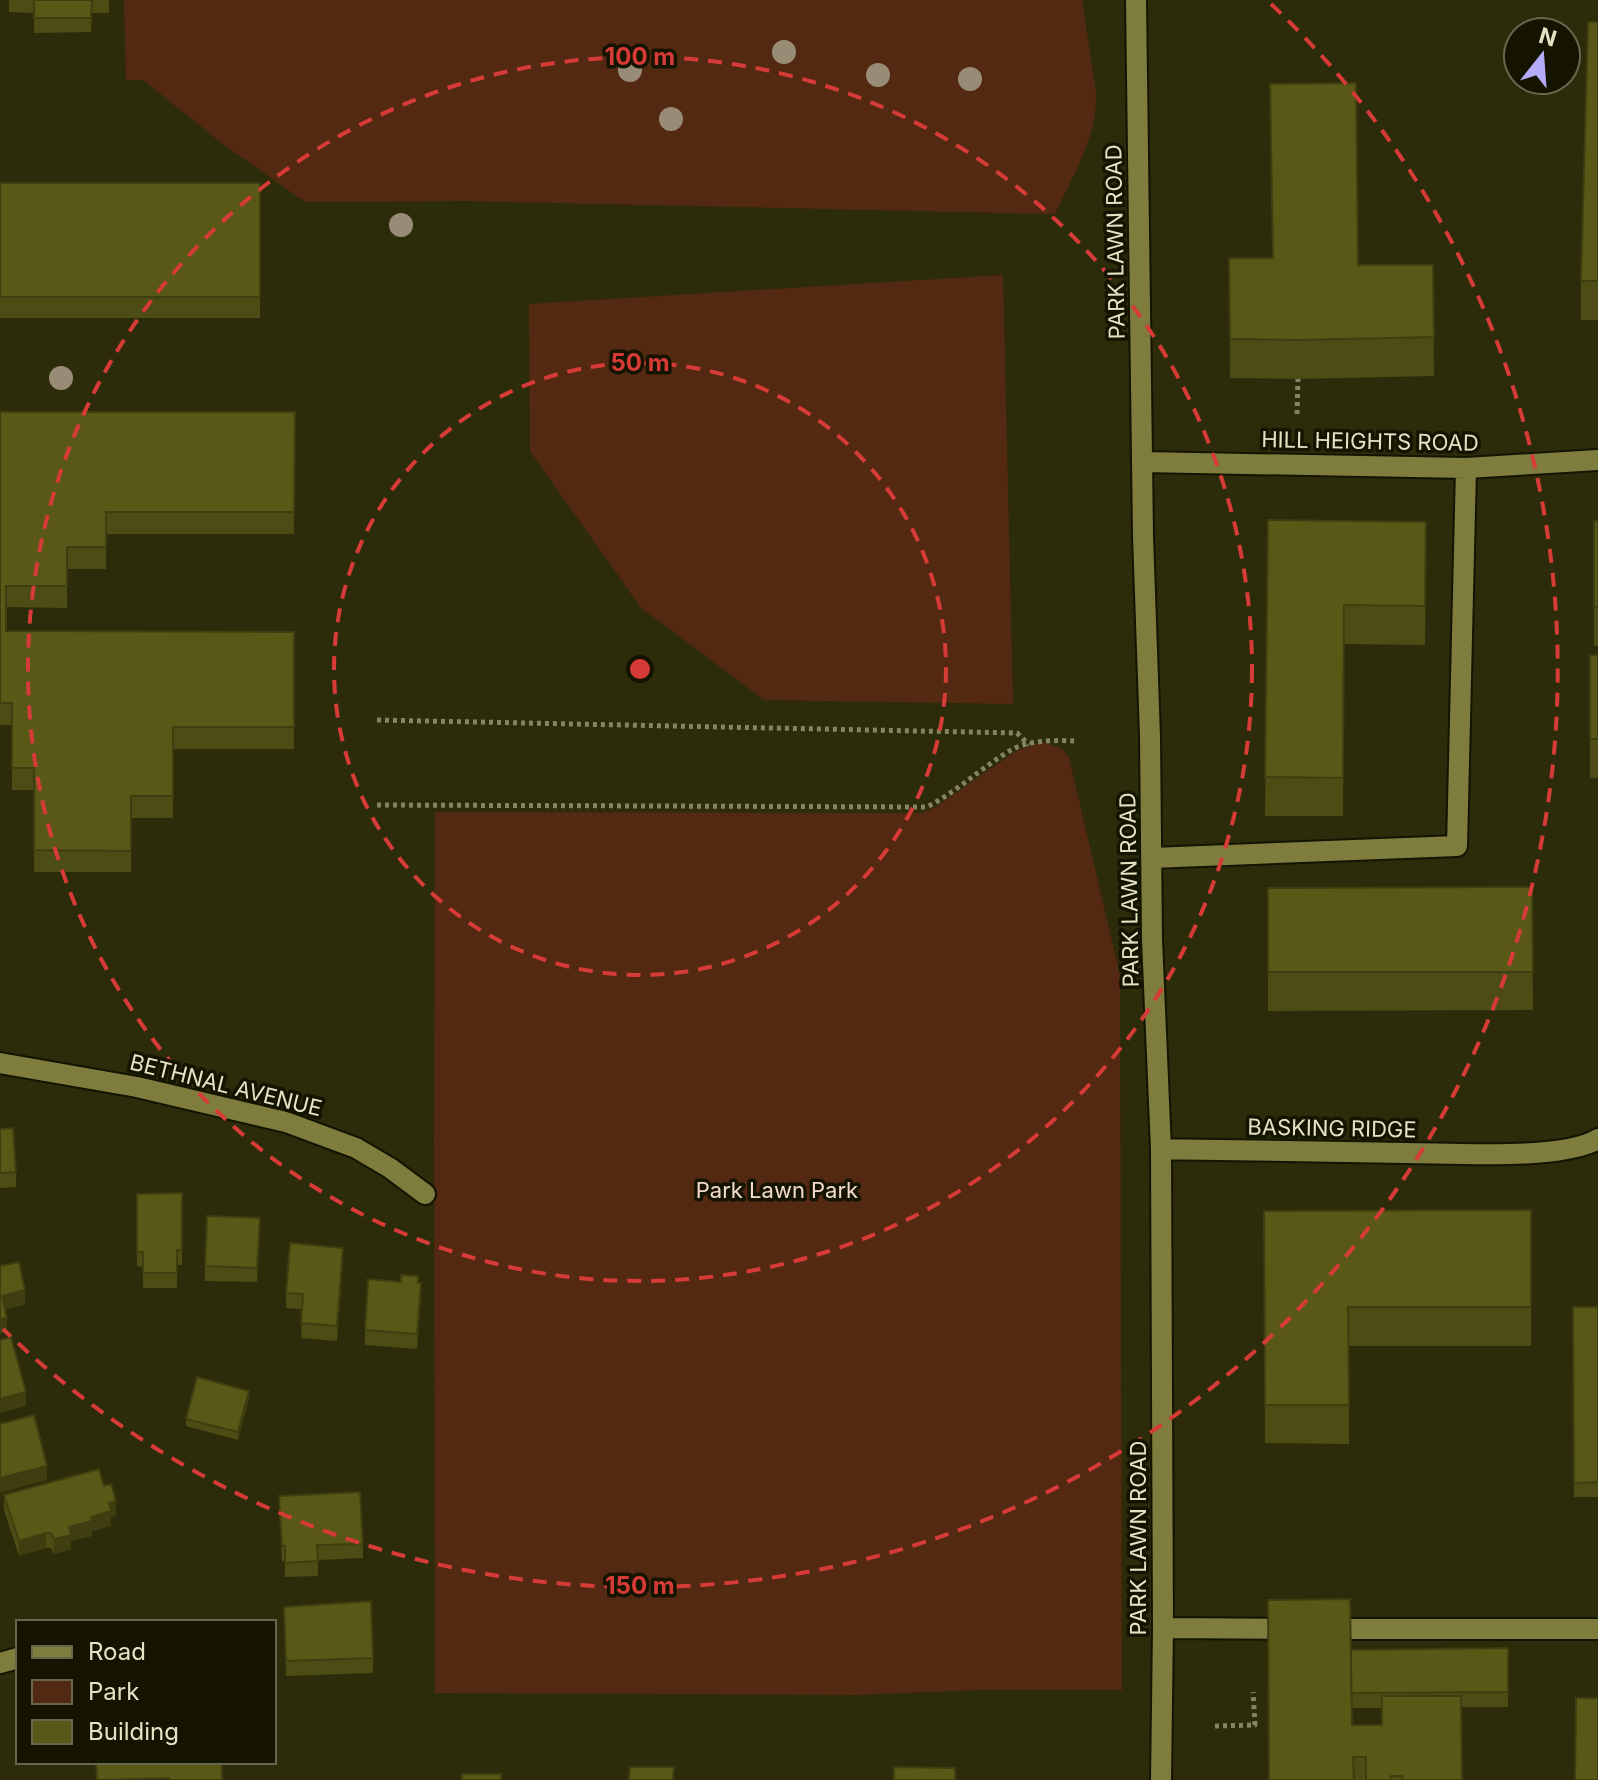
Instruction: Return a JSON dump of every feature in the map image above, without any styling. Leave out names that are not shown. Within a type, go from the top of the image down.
[{"type":"street","name":"PARK LAWN ROAD","points":[[1136,0],[1152,939],[1161,1149],[1161,1780]]},
{"type":"street","name":"HILL HEIGHTS ROAD","points":[[1142,462],[1466,468],[1598,460]]},
{"type":"street","points":[[1152,858],[1457,846],[1466,468]]},
{"type":"street","name":"BETHNAL AVENUE","points":[[0,1063],[137,1087],[286,1122],[356,1148],[425,1194]]},
{"type":"street","name":"BASKING RIDGE","points":[[1161,1149],[1502,1154],[1562,1151],[1598,1139]]},
{"type":"street","points":[[1163,1628],[1598,1629]]},
{"type":"path","points":[[1297,414],[1298,379]]},
{"type":"path","points":[[377,720],[1017,733],[1029,745]]},
{"type":"path","points":[[377,805],[927,807],[1015,748],[1051,739],[1076,741]]},
{"type":"path","points":[[1215,1726],[1255,1725],[1253,1692]]},
{"type":"green space","points":[[124,0],[1082,0],[1096,108],[1089,140],[1055,214],[467,201],[305,202],[223,144],[143,80],[126,80]]},
{"type":"green space","points":[[1003,275],[1013,704],[764,700],[641,608],[530,451],[529,304]]},
{"type":"green space","name":"Park Lawn Park","points":[[1043,742],[1062,749],[1069,758],[1120,975],[1122,1690],[977,1690],[858,1695],[435,1693],[435,812],[922,813],[937,806],[1016,751]]},
{"type":"building","points":[[34,0],[92,0],[91,18],[34,18]]},
{"type":"building","points":[[1588,22],[1598,22],[1598,281],[1581,281]]},
{"type":"building","points":[[1356,83],[1358,265],[1433,265],[1434,337],[1230,339],[1229,258],[1273,258],[1270,84]]},
{"type":"building","points":[[0,183],[260,183],[260,297],[0,297]]},
{"type":"building","points":[[0,412],[295,412],[294,512],[106,512],[106,547],[67,547],[67,586],[6,586],[6,631],[294,632],[294,727],[173,727],[173,796],[131,796],[131,851],[34,850],[34,768],[12,768],[12,703],[0,703]]},
{"type":"building","points":[[1268,520],[1426,522],[1425,606],[1344,605],[1343,778],[1265,777]]},
{"type":"building","points":[[1594,521],[1598,521],[1598,607],[1594,607]]},
{"type":"building","points":[[1590,655],[1598,655],[1598,739],[1590,739]]},
{"type":"building","points":[[1532,887],[1533,972],[1268,972],[1268,888]]},
{"type":"building","points":[[13,1128],[16,1172],[0,1173],[0,1129]]},
{"type":"building","points":[[182,1193],[182,1250],[177,1250],[177,1273],[143,1273],[143,1252],[137,1252],[137,1194]]},
{"type":"building","points":[[1531,1210],[1531,1307],[1348,1307],[1349,1405],[1265,1405],[1264,1211]]},
{"type":"building","points":[[207,1216],[260,1218],[257,1268],[205,1266]]},
{"type":"building","points":[[290,1243],[343,1248],[337,1326],[301,1323],[303,1294],[286,1293]]},
{"type":"building","points":[[19,1262],[25,1290],[2,1296],[7,1318],[0,1319],[0,1266]]},
{"type":"building","points":[[401,1275],[418,1276],[418,1283],[421,1283],[417,1334],[365,1330],[368,1279],[401,1282]]},
{"type":"building","points":[[1573,1307],[1598,1307],[1598,1482],[1574,1483]]},
{"type":"building","points":[[11,1337],[26,1392],[0,1399],[0,1340]]},
{"type":"building","points":[[197,1377],[249,1391],[238,1432],[186,1419]]},
{"type":"building","points":[[34,1415],[47,1466],[0,1478],[0,1424]]},
{"type":"building","points":[[99,1469],[104,1486],[111,1484],[116,1501],[109,1503],[111,1511],[91,1517],[92,1521],[69,1527],[71,1535],[54,1539],[51,1533],[46,1533],[19,1541],[4,1495]]},
{"type":"building","points":[[360,1492],[363,1544],[317,1545],[318,1561],[285,1563],[279,1496]]},
{"type":"building","points":[[1350,1599],[1352,1725],[1382,1725],[1382,1696],[1461,1696],[1462,1780],[1402,1780],[1402,1776],[1391,1776],[1391,1780],[1366,1780],[1366,1757],[1353,1757],[1354,1780],[1269,1780],[1268,1600]]},
{"type":"building","points":[[371,1601],[373,1658],[286,1661],[284,1607]]},
{"type":"building","points":[[1508,1648],[1508,1692],[1351,1693],[1351,1650]]},
{"type":"building","points":[[1576,1698],[1598,1698],[1598,1780],[1575,1780]]},
{"type":"building","points":[[96,1764],[222,1764],[222,1780],[97,1780]]},
{"type":"building","points":[[630,1767],[674,1767],[673,1780],[629,1780]]},
{"type":"building","points":[[894,1767],[955,1768],[955,1780],[894,1780]]},
{"type":"building","points":[[462,1774],[501,1774],[501,1780],[462,1780]]}]
